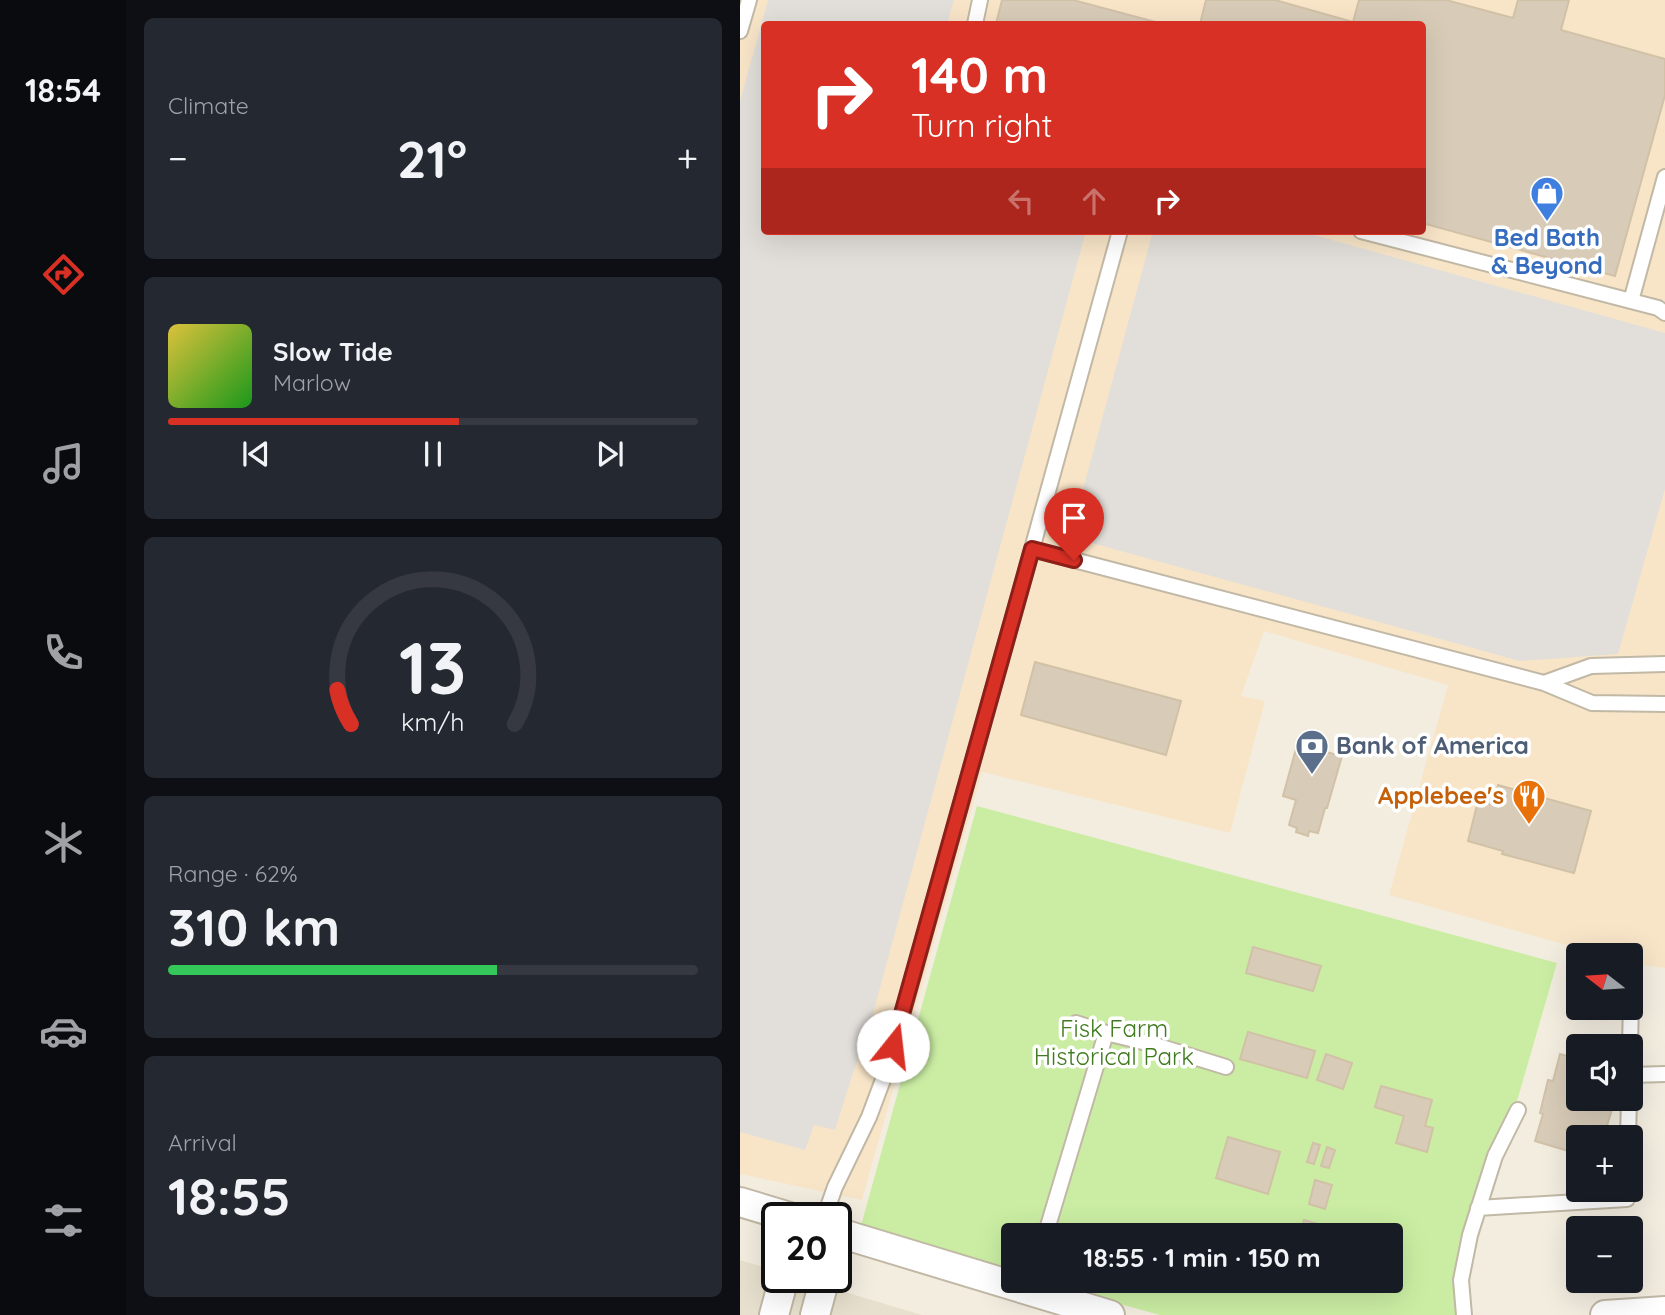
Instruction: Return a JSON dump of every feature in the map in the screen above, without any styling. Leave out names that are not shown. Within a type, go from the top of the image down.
[{"type":"street","points":[[740,1202],[761,1208]]},
{"type":"street","points":[[852,1235],[1001,1277]]},
{"type":"street","points":[[774,1315],[780,1293]]},
{"type":"street","points":[[815,1315],[821,1293]]},
{"type":"street","points":[[1050,1293],[1110,1315]]},
{"type":"street","points":[[1605,1315],[1665,1311]]},
{"type":"lane","points":[[740,31],[749,0]]},
{"type":"lane","points":[[976,21],[980,0]]},
{"type":"lane","points":[[1631,301],[1665,177]]},
{"type":"lane","points":[[836,1202],[837,1182],[869,1117],[887,1069],[1119,235]]},
{"type":"lane","points":[[1376,235],[1662,308]]},
{"type":"lane","points":[[1032,549],[1544,683],[1592,703],[1665,704]]},
{"type":"lane","points":[[1544,683],[1591,666],[1665,664]]},
{"type":"lane","points":[[1076,1023],[1226,1067]]},
{"type":"lane","points":[[1049,1223],[1106,1032]]},
{"type":"lane","points":[[1643,1074],[1665,1074]]},
{"type":"lane","points":[[1464,1315],[1461,1280],[1470,1236],[1495,1156],[1518,1110]]},
{"type":"lane","points":[[1478,1208],[1577,1202]]},
{"type":"shaded area","points":[[740,0],[1665,0],[1665,968],[1643,965],[1643,943],[1566,945],[1389,895],[1448,685],[1264,631],[1241,696],[1265,701],[1230,833],[982,772],[862,1200],[740,1174]]},
{"type":"shaded area","points":[[768,0],[954,0],[948,21],[762,21]]},
{"type":"shaded area","points":[[761,25],[761,235],[1085,235],[865,1043],[835,1130],[814,1125],[805,1150],[740,1132],[740,101]]},
{"type":"shaded area","points":[[1152,235],[1314,235],[1665,333],[1665,489],[1618,654],[1520,661],[1070,537]]},
{"type":"shaded area","points":[[740,1260],[761,1266],[761,1293],[848,1293],[922,1315],[740,1315]]},
{"type":"green space","name":"Fisk Farm Historical Park","points":[[977,806],[1557,963],[1455,1315],[1160,1315],[1080,1293],[1403,1293],[1403,1223],[1001,1223],[1001,1272],[859,1233]]},
{"type":"building","points":[[1002,0],[1073,0],[1152,21],[997,21]]},
{"type":"building","points":[[1206,0],[1275,0],[1349,21],[1201,21]]},
{"type":"building","points":[[1359,0],[1446,0],[1513,18],[1518,0],[1569,0],[1561,30],[1665,59],[1665,95],[1615,276],[1426,224],[1426,21],[1353,21]]},
{"type":"building","points":[[1035,662],[1181,701],[1166,755],[1021,715]]},
{"type":"building","name":"Bank of America","points":[[1316,741],[1328,744],[1326,752],[1342,756],[1318,833],[1309,831],[1308,836],[1296,832],[1297,828],[1289,825],[1296,800],[1283,796],[1297,745],[1313,749]]},
{"type":"building","name":"Applebee's","points":[[1498,785],[1591,811],[1574,873],[1502,854],[1503,851],[1468,841],[1478,801],[1493,805]]},
{"type":"building","points":[[1253,947],[1321,966],[1313,991],[1246,973]]},
{"type":"building","points":[[1248,1032],[1315,1051],[1307,1078],[1240,1059]]},
{"type":"building","points":[[1326,1054],[1352,1063],[1343,1089],[1317,1080]]},
{"type":"building","points":[[1560,1054],[1566,1056],[1566,1111],[1612,1111],[1607,1125],[1566,1125],[1566,1150],[1535,1141],[1543,1114],[1540,1113],[1548,1080],[1553,1081]]},
{"type":"building","points":[[1381,1086],[1432,1100],[1425,1126],[1433,1128],[1427,1152],[1396,1143],[1404,1116],[1375,1107]]},
{"type":"building","points":[[1228,1137],[1280,1152],[1268,1194],[1216,1178]]},
{"type":"building","points":[[1313,1143],[1320,1145],[1314,1164],[1307,1162]]},
{"type":"building","points":[[1327,1147],[1335,1150],[1329,1168],[1321,1166]]},
{"type":"building","points":[[1315,1180],[1332,1185],[1325,1209],[1309,1204]]},
{"type":"place","name":"Bed Bath & Beyond","points":[[1547,223]]},
{"type":"place","name":"Bank of America","points":[[1312,776]]},
{"type":"place","name":"Applebee's","points":[[1529,826]]},
{"type":"route","points":[[893,1046],[1032,549],[1074,560]]}]
